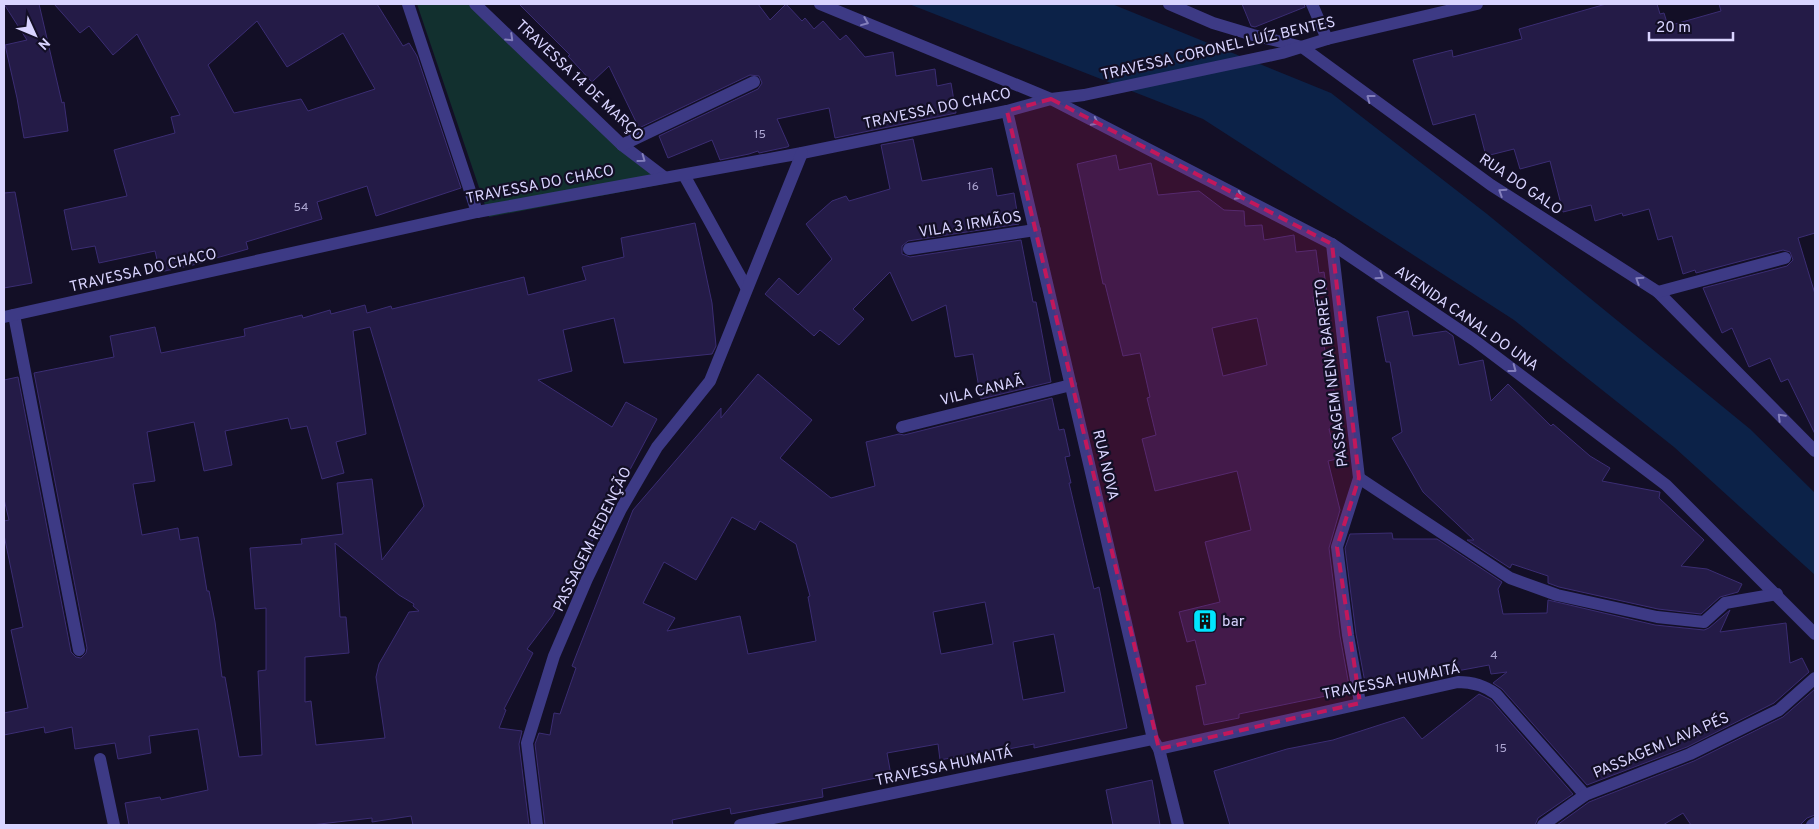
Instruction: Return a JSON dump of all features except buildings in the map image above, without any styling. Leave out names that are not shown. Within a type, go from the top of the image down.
[{"type":"street","points":[[408,4],[476,212]]},
{"type":"street","name":"TRAVESSA 14 DE MARÇO","points":[[475,4],[622,145],[664,177]]},
{"type":"street","name":"AVENIDA CANAL DO UNA","points":[[820,4],[1051,99],[1332,244],[1474,340],[1654,475],[1777,594],[1815,634]]},
{"type":"street","name":"RUA DO GALO","points":[[1169,4],[1213,24],[1302,47],[1491,185],[1658,292],[1815,451]]},
{"type":"street","points":[[1312,4],[1327,39]]},
{"type":"street","name":"TRAVESSA CORONEL LUÍZ BENTES","points":[[1084,95],[1282,53],[1327,39],[1477,4]]},
{"type":"street","points":[[622,145],[754,82]]},
{"type":"street","name":"TRAVESSA DO CHACO","points":[[9,316],[476,212],[802,153],[1007,111],[1051,99],[1084,95]]},
{"type":"street","name":"RUA NOVA","points":[[1007,111],[1156,744],[1178,825]]},
{"type":"street","name":"PASSAGEM REDENÇÃO","points":[[537,825],[526,743],[554,656],[587,580],[625,502],[656,447],[710,381],[802,153]]},
{"type":"street","points":[[684,175],[746,288]]},
{"type":"street","name":"VILA 3 IRMÃOS","points":[[909,250],[1035,230]]},
{"type":"street","name":"PASSAGEM NENA BARRETO","points":[[1332,244],[1359,478],[1337,547],[1348,635],[1360,703]]},
{"type":"street","points":[[1658,292],[1785,258]]},
{"type":"street","points":[[9,316],[80,650]]},
{"type":"street","name":"VILA CANAÃ","points":[[902,427],[1071,385]]},
{"type":"street","points":[[1359,478],[1510,578],[1557,595],[1658,617],[1704,622],[1724,603],[1777,594]]},
{"type":"street","name":"PASSAGEM LAVA PÉS","points":[[1543,825],[1585,795],[1690,754],[1779,710],[1815,678]]},
{"type":"street","name":"TRAVESSA HUMAITÁ","points":[[740,825],[1156,744],[1458,682],[1469,682],[1485,687],[1496,694],[1585,795]]},
{"type":"street","points":[[100,759],[114,825]]},
{"type":"highlighted area","points":[[1051,99],[1332,244],[1359,478],[1337,547],[1360,703],[1159,749],[1007,111]]},
{"type":"green space","points":[[417,4],[476,4],[649,171],[674,182],[489,217]]},
{"type":"water","points":[[909,4],[1112,4],[1331,93],[1487,214],[1750,429],[1815,493],[1815,575],[1674,447],[1514,320],[1203,119]]},
{"type":"place","name":"bar","points":[[1205,621]]}]
